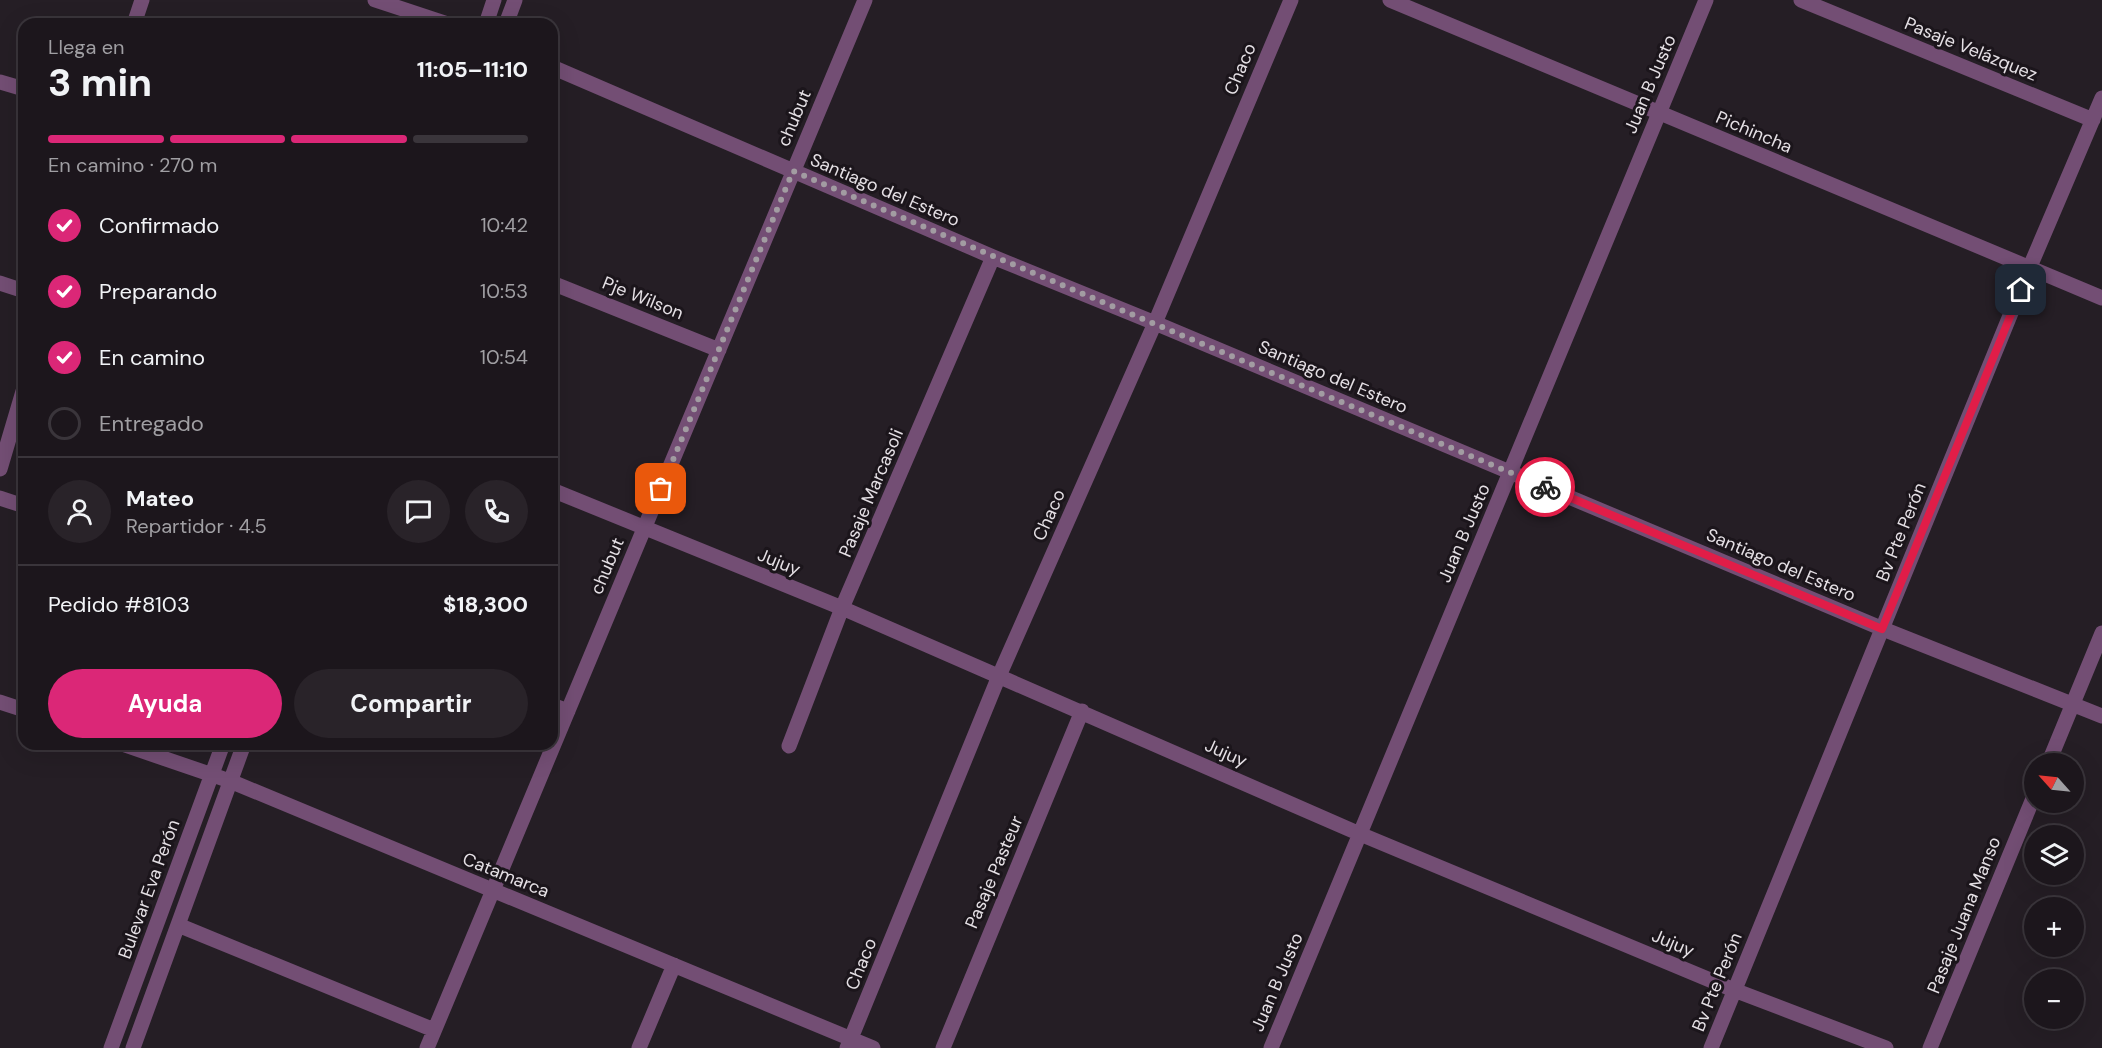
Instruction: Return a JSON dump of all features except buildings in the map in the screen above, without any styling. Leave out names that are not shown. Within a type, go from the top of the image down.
[{"type":"street","points":[[136,18],[142,0]]},
{"type":"street","points":[[375,0],[430,18]]},
{"type":"street","points":[[488,18],[494,0]]},
{"type":"street","points":[[508,18],[515,0]]},
{"type":"street","name":"chubut","points":[[558,735],[865,0]]},
{"type":"street","name":"Chaco","points":[[849,1043],[999,676],[1155,323],[1291,0]]},
{"type":"street","name":"Pichincha","points":[[1390,0],[2102,298]]},
{"type":"street","name":"Juan B Justo","points":[[1271,1048],[1706,0]]},
{"type":"street","name":"Pasaje Velázquez","points":[[1801,0],[2093,120]]},
{"type":"street","name":"Santiago del Estero","points":[[558,70],[993,257],[1882,629],[2102,716]]},
{"type":"street","points":[[0,82],[18,87]]},
{"type":"street","name":"Bv Pte Perón","points":[[1710,1048],[2029,269],[2102,98]]},
{"type":"street","name":"Pasaje Marcasoli","points":[[789,746],[842,608],[993,257]]},
{"type":"street","points":[[0,284],[18,289]]},
{"type":"street","name":"Pje Wilson","points":[[558,285],[718,350]]},
{"type":"street","points":[[0,469],[18,408]]},
{"type":"street","name":"Jujuy","points":[[558,493],[842,608],[1360,834],[1734,990],[1886,1048]]},
{"type":"street","points":[[0,498],[18,505]]},
{"type":"street","points":[[2052,753],[2102,633]]},
{"type":"street","points":[[0,702],[18,708]]},
{"type":"street","points":[[558,707],[568,711]]},
{"type":"street","name":"Pasaje Pasteur","points":[[942,1048],[1082,711]]},
{"type":"street","name":"Catamarca","points":[[139,750],[230,781],[674,965],[849,1043],[873,1048]]},
{"type":"street","name":"Bulevar Eva Perón","points":[[111,1048],[221,750]]},
{"type":"street","points":[[133,1048],[242,750]]},
{"type":"street","name":"chubut","points":[[427,1048],[552,750]]},
{"type":"street","name":"Pasaje Juana Manso","points":[[1930,1048],[2027,813]]},
{"type":"street","points":[[177,925],[434,1030]]},
{"type":"street","points":[[639,1048],[674,965]]},
{"type":"way so far","points":[[661,489],[793,171],[993,257],[1545,487]]},
{"type":"route","points":[[1545,487],[1882,629],[2021,290]]}]
